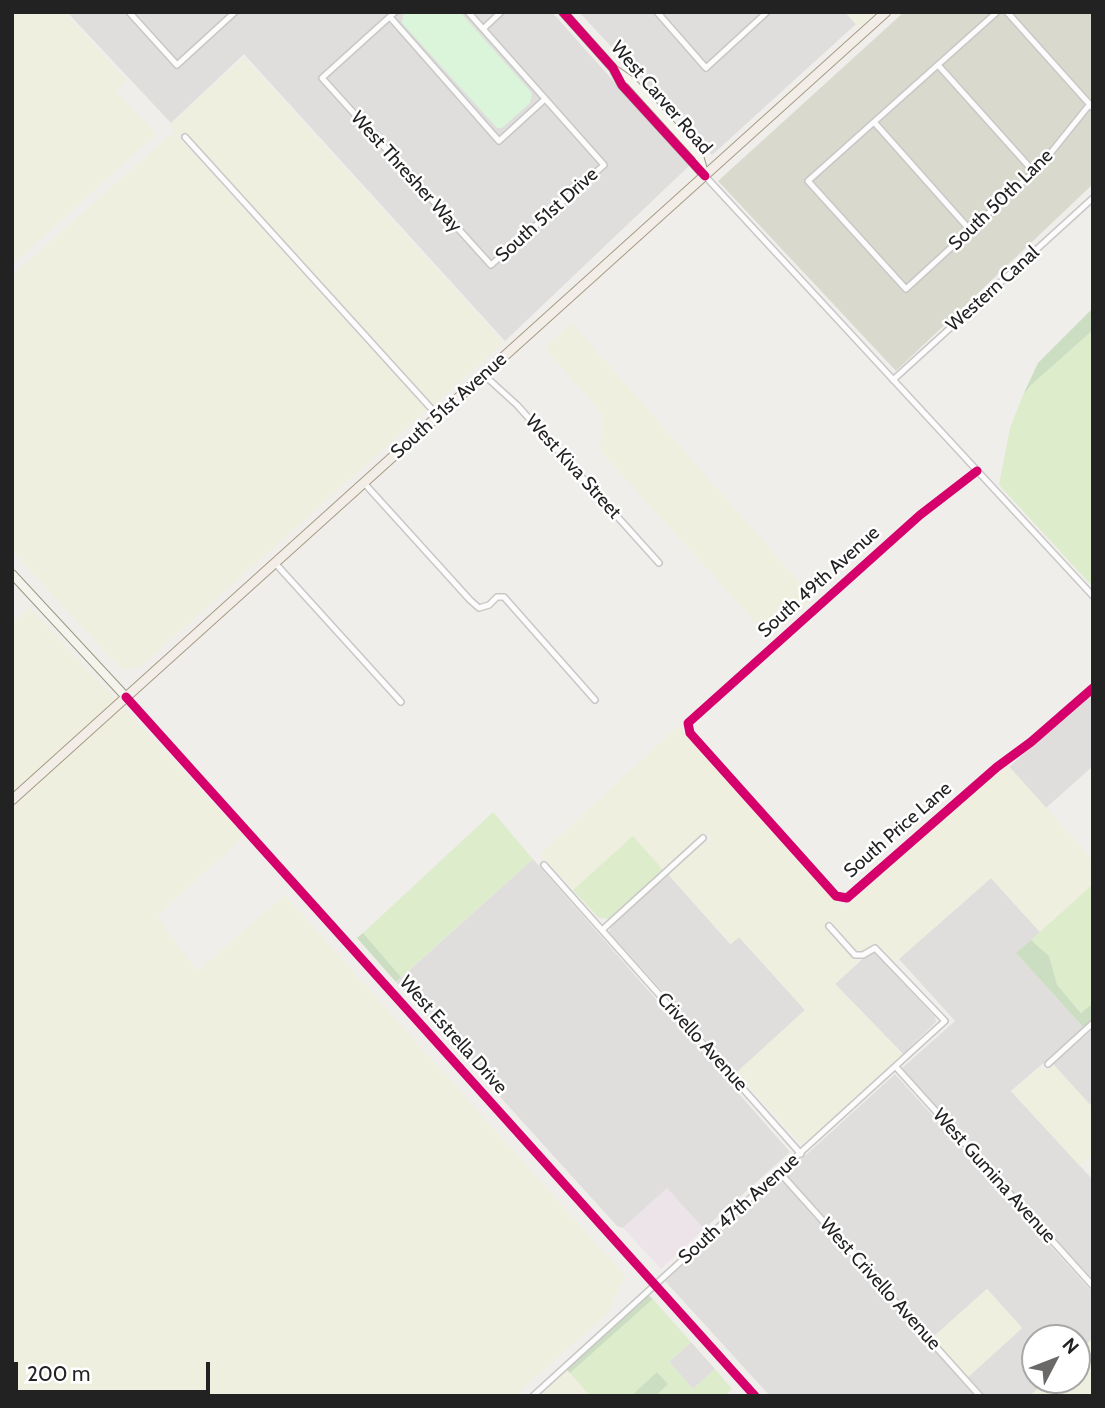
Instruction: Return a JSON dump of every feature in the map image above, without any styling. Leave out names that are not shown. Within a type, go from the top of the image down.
[{"type":"main road","name":"South 51st Avenue","points":[[12,800],[886,12]]},
{"type":"street","points":[[130,12],[177,65],[235,12]]},
{"type":"street","points":[[395,12],[390,17],[499,141],[545,99],[468,12]]},
{"type":"street","points":[[483,29],[501,12]]},
{"type":"street","name":"West Carver Road","points":[[563,12],[613,68],[622,85],[1093,596]]},
{"type":"street","points":[[657,12],[706,68],[767,12]]},
{"type":"street","points":[[970,230],[874,122],[997,12]]},
{"type":"street","points":[[1007,12],[1091,106]]},
{"type":"street","name":"West Thresher Way","points":[[390,17],[322,78],[491,265]]},
{"type":"street","points":[[938,65],[1034,172]]},
{"type":"street","name":"South 51st Drive","points":[[491,265],[604,165],[545,99]]},
{"type":"street","name":"South 50th Lane","points":[[874,122],[808,181],[906,289],[1034,172],[1091,106]]},
{"type":"street","points":[[185,137],[438,416]]},
{"type":"street","name":"Western Canal","points":[[893,380],[1093,198]]},
{"type":"street","name":"West Kiva Street","points":[[484,375],[517,405],[659,563]]},
{"type":"street","name":"South 49th Avenue","points":[[688,723],[920,515],[977,471]]},
{"type":"street","points":[[364,482],[470,600],[479,608],[489,605],[497,597],[504,597],[595,700]]},
{"type":"street","points":[[275,562],[401,702]]},
{"type":"street","name":"West Estrella Drive","points":[[12,574],[755,1396]]},
{"type":"street","name":"South Price Lane","points":[[688,723],[688,728],[696,739],[828,886],[841,898],[847,898],[997,766],[1031,743],[1093,688]]},
{"type":"street","points":[[544,865],[602,930],[703,838]]},
{"type":"street","name":"South 47th Avenue","points":[[533,1396],[945,1021],[875,948],[855,956],[828,926]]},
{"type":"street","name":"Crivello Avenue","points":[[602,930],[801,1154]]},
{"type":"street","points":[[1048,1064],[1093,1023]]},
{"type":"street","name":"West Gumina Avenue","points":[[896,1067],[1093,1286]]},
{"type":"street","name":"West Crivello Avenue","points":[[780,1173],[980,1396]]},
{"type":"shaded area","points":[[67,12],[552,12],[689,166],[505,341],[244,54],[171,123]]},
{"type":"shaded area","points":[[579,12],[845,12],[856,24],[712,155]]},
{"type":"shaded area","points":[[904,12],[1093,12],[1093,184],[896,371],[718,181]]},
{"type":"shaded area","points":[[1093,693],[1093,766],[1046,808],[1009,767]]},
{"type":"shaded area","points":[[533,859],[790,1152],[704,1229],[667,1189],[623,1228],[617,1226],[396,982]]},
{"type":"shaded area","points":[[668,874],[730,944],[739,937],[805,1010],[736,1073],[609,932],[613,923]]},
{"type":"shaded area","points":[[991,878],[1040,932],[1017,954],[1084,1028],[1011,1091],[1093,1180],[1093,1280],[901,1069],[955,1021],[899,959]]},
{"type":"shaded area","points":[[870,952],[875,953],[935,1017],[936,1022],[903,1054],[835,984]]},
{"type":"shaded area","points":[[1093,1029],[1093,1108],[1053,1064]]},
{"type":"shaded area","points":[[895,1074],[1093,1293],[1093,1338],[1091,1340],[1091,1324],[1021,1324],[1021,1327],[987,1289],[932,1338],[785,1174]]},
{"type":"shaded area","points":[[781,1178],[976,1396],[770,1396],[665,1281]]},
{"type":"shaded area","points":[[667,1188],[704,1229],[661,1269],[623,1228]]},
{"type":"shaded area","points":[[1021,1329],[1021,1394],[1032,1394],[1030,1396],[985,1396],[968,1377]]},
{"type":"shaded area","points":[[691,1342],[715,1369],[693,1389],[669,1362]]},
{"type":"green space","points":[[12,12],[64,12],[126,80],[116,91],[156,134],[12,265]]},
{"type":"green space","points":[[404,12],[460,12],[532,93],[530,103],[502,128],[497,128],[402,23]]},
{"type":"green space","points":[[845,12],[876,12],[859,28]]},
{"type":"green space","points":[[244,57],[504,343],[429,409],[169,125]]},
{"type":"green space","points":[[174,132],[427,410],[139,668],[121,669],[12,551],[12,275]]},
{"type":"green space","points":[[1093,308],[1093,330],[1023,395],[1038,363]]},
{"type":"green space","points":[[572,323],[813,598],[769,637],[600,451],[602,414],[545,348]]},
{"type":"green space","points":[[1093,330],[1093,587],[999,485],[1010,428],[1023,395]]},
{"type":"green space","points":[[29,607],[244,836],[157,916],[197,971],[285,895],[625,1276],[608,1313],[514,1396],[12,1396],[12,624]]},
{"type":"green space","points":[[678,726],[844,908],[1006,763],[1093,860],[1093,884],[1040,932],[991,878],[894,963],[878,945],[872,945],[864,952],[857,951],[830,921],[826,926],[858,963],[835,984],[903,1054],[802,1145],[736,1073],[805,1010],[739,937],[731,944],[668,874],[701,845],[711,840],[707,832],[663,870],[633,837],[573,890],[540,854]]},
{"type":"green space","points":[[493,812],[533,859],[401,977],[363,933]]},
{"type":"green space","points":[[633,836],[663,870],[610,919],[599,918],[573,890]]},
{"type":"green space","points":[[1093,884],[1093,1003],[1082,1013],[1056,985],[1049,956],[1031,940]]},
{"type":"green space","points":[[363,933],[401,977],[396,982],[357,938]]},
{"type":"green space","points":[[1031,940],[1049,956],[1057,985],[1081,1013],[1093,1003],[1093,1019],[1084,1028],[1016,953]]},
{"type":"green space","points":[[1053,1064],[1093,1108],[1093,1155],[1080,1166],[1011,1091],[1040,1067],[1044,1072]]},
{"type":"green space","points":[[987,1289],[1021,1327],[968,1377],[932,1338]]},
{"type":"green space","points":[[648,1295],[653,1299],[570,1373],[565,1368]]},
{"type":"green space","points":[[653,1299],[691,1342],[669,1362],[693,1389],[715,1369],[732,1389],[725,1396],[656,1396],[668,1384],[657,1372],[631,1396],[590,1396],[570,1373]]},
{"type":"green space","points":[[1093,1338],[1093,1396],[1030,1396],[1091,1394]]},
{"type":"green space","points":[[565,1368],[590,1396],[536,1396]]},
{"type":"green space","points":[[657,1372],[668,1384],[656,1396],[631,1396]]},
{"type":"cycle path","points":[[563,12],[613,68],[622,85],[705,176]]},
{"type":"cycle path","points":[[977,471],[920,515],[688,723],[690,733],[836,896],[847,898],[997,767],[1031,742],[1093,688]]},
{"type":"cycle path","points":[[126,697],[755,1396]]}]
